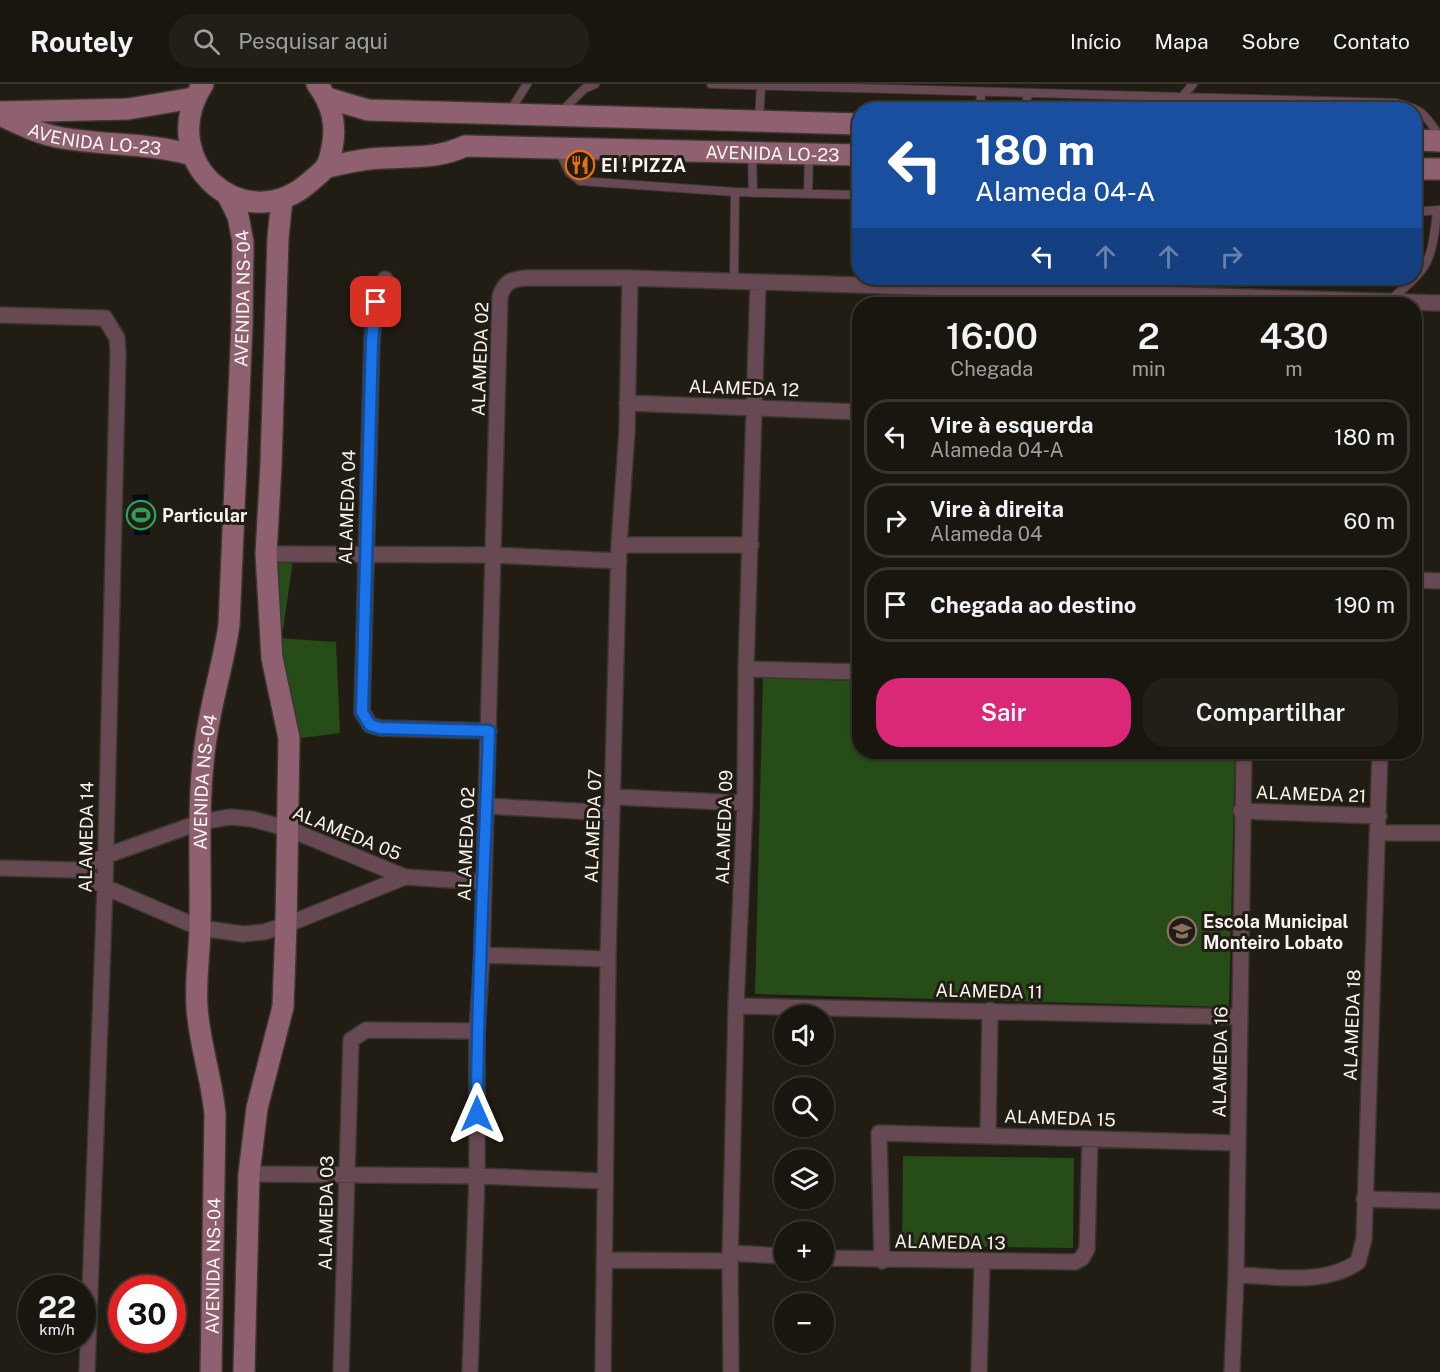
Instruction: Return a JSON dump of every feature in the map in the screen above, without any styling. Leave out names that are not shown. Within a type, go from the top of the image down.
[{"type":"street","name":"AVENIDA LO-23","points":[[0,114],[128,109],[199,91]]},
{"type":"street","points":[[199,91],[189,116],[188,136],[192,155],[200,171],[212,184],[227,194],[245,200],[263,202],[282,199],[302,190],[328,167],[334,138],[333,117],[322,91]]},
{"type":"street","name":"AVENIDA LO-23","points":[[322,91],[368,110],[852,124]]},
{"type":"street","name":"AVENIDA LO-23","points":[[0,114],[29,129],[57,137],[163,147],[192,155]]},
{"type":"street","points":[[1422,140],[1440,139]]},
{"type":"street","name":"AVENIDA LO-23","points":[[328,167],[381,158],[449,154],[465,146],[852,155]]},
{"type":"street","points":[[1422,169],[1440,169]]},
{"type":"street","name":"AVENIDA NS-04","points":[[212,1372],[215,1115],[212,1081],[197,1009],[196,981],[200,928],[201,779],[205,744],[224,662],[231,600],[243,324],[243,242],[238,216],[227,194]]},
{"type":"street","name":"AVENIDA NS-04","points":[[244,1372],[249,1174],[257,1108],[283,1007],[286,925],[289,738],[272,658],[266,554],[271,465],[276,271],[282,199]]},
{"type":"street","name":"ALAMEDA 02","points":[[470,1372],[477,1176],[477,1031],[482,955],[500,296],[504,285],[512,279],[526,278],[630,278],[1177,297]]},
{"type":"street","name":"ALAMEDA 07","points":[[603,1372],[608,959],[619,545],[627,398],[630,278]]},
{"type":"street","name":"ALAMEDA 04","points":[[385,279],[376,302],[372,339],[361,701],[365,720],[370,725],[380,728],[489,731]]},
{"type":"street","name":"ALAMEDA 09","points":[[731,1372],[736,1006],[745,803],[746,669],[756,408],[758,282]]},
{"type":"street","name":"ALAMEDA 02","points":[[1422,303],[1440,303]]},
{"type":"street","name":"ALAMEDA 14","points":[[0,315],[105,318],[112,326],[118,353],[105,887],[87,1372]]},
{"type":"street","name":"ALAMEDA 12","points":[[627,398],[756,408],[852,412]]},
{"type":"street","points":[[619,545],[751,545]]},
{"type":"street","points":[[266,554],[494,555],[619,561]]},
{"type":"street","points":[[1422,580],[1440,581]]},
{"type":"street","points":[[746,669],[852,672]]},
{"type":"street","name":"ALAMEDA 16","points":[[1232,1372],[1236,1275],[1241,811],[1244,759]]},
{"type":"street","name":"ALAMEDA 18","points":[[1236,1275],[1324,1277],[1346,1271],[1358,1262],[1364,1239],[1380,759]]},
{"type":"street","points":[[486,806],[745,803]]},
{"type":"street","name":"ALAMEDA 21","points":[[1241,811],[1379,816]]},
{"type":"street","name":"ALAMEDA 05","points":[[0,868],[77,870],[105,856],[201,822],[230,817],[252,819],[289,829],[405,877]]},
{"type":"street","points":[[1379,832],[1440,833]]},
{"type":"street","name":"ALAMEDA 05","points":[[77,870],[105,887],[200,928],[243,934],[264,932],[286,925],[405,877]]},
{"type":"street","points":[[405,877],[483,882]]},
{"type":"street","points":[[482,955],[608,959]]},
{"type":"street","name":"ALAMEDA 11","points":[[736,1006],[1240,1017]]},
{"type":"street","points":[[988,1135],[990,1010]]},
{"type":"street","name":"ALAMEDA 03","points":[[341,1372],[351,1040],[366,1030],[477,1031]]},
{"type":"street","name":"ALAMEDA 15","points":[[882,1261],[879,1133],[1238,1143]]},
{"type":"street","name":"ALAMEDA 13","points":[[834,1259],[1075,1262],[1082,1258],[1087,1250],[1090,1139]]},
{"type":"street","points":[[249,1174],[477,1176],[604,1181]]},
{"type":"street","points":[[1364,1199],[1440,1201]]},
{"type":"street","points":[[605,1260],[774,1256]]},
{"type":"street","points":[[979,1372],[982,1262]]},
{"type":"lane","points":[[507,114],[526,84]]},
{"type":"lane","points":[[557,116],[584,90],[595,84]]},
{"type":"lane","points":[[711,84],[1351,102]]},
{"type":"lane","points":[[1182,97],[1193,84]]},
{"type":"lane","points":[[759,122],[761,86]]},
{"type":"lane","points":[[980,102],[981,92]]},
{"type":"lane","points":[[1027,102],[1028,93]]},
{"type":"lane","points":[[1212,98],[1212,102]]},
{"type":"lane","points":[[1422,112],[1426,115],[1440,139]]},
{"type":"lane","points":[[557,148],[569,172],[580,182],[753,193],[852,195]]},
{"type":"lane","points":[[752,153],[753,193]]},
{"type":"lane","points":[[808,194],[809,154]]},
{"type":"lane","points":[[734,282],[735,192]]},
{"type":"lane","points":[[1422,212],[1438,211],[1432,253],[1422,272]]},
{"type":"lane","points":[[1111,294],[1114,285]]},
{"type":"lane","points":[[1395,297],[1408,285]]},
{"type":"green space","points":[[293,560],[283,630],[274,627],[271,562]]},
{"type":"green space","points":[[278,638],[336,642],[340,733],[294,739]]},
{"type":"green space","points":[[763,678],[852,681],[852,759],[1235,759],[1229,1007],[755,994]]},
{"type":"green space","points":[[903,1156],[1074,1158],[1073,1248],[902,1246]]},
{"type":"shaded area","name":"Particular","points":[[148,494],[150,535],[134,535],[133,495]]},
{"type":"place","name":"EI ! PIZZA","points":[[580,165]]},
{"type":"place","name":"Particular","points":[[141,515]]},
{"type":"place","name":"Escola Municipal Monteiro Lobato","points":[[1182,931]]},
{"type":"route","points":[[376,302],[372,339],[362,712],[370,725],[380,728],[489,731],[482,955],[477,1031],[477,1114]]}]
